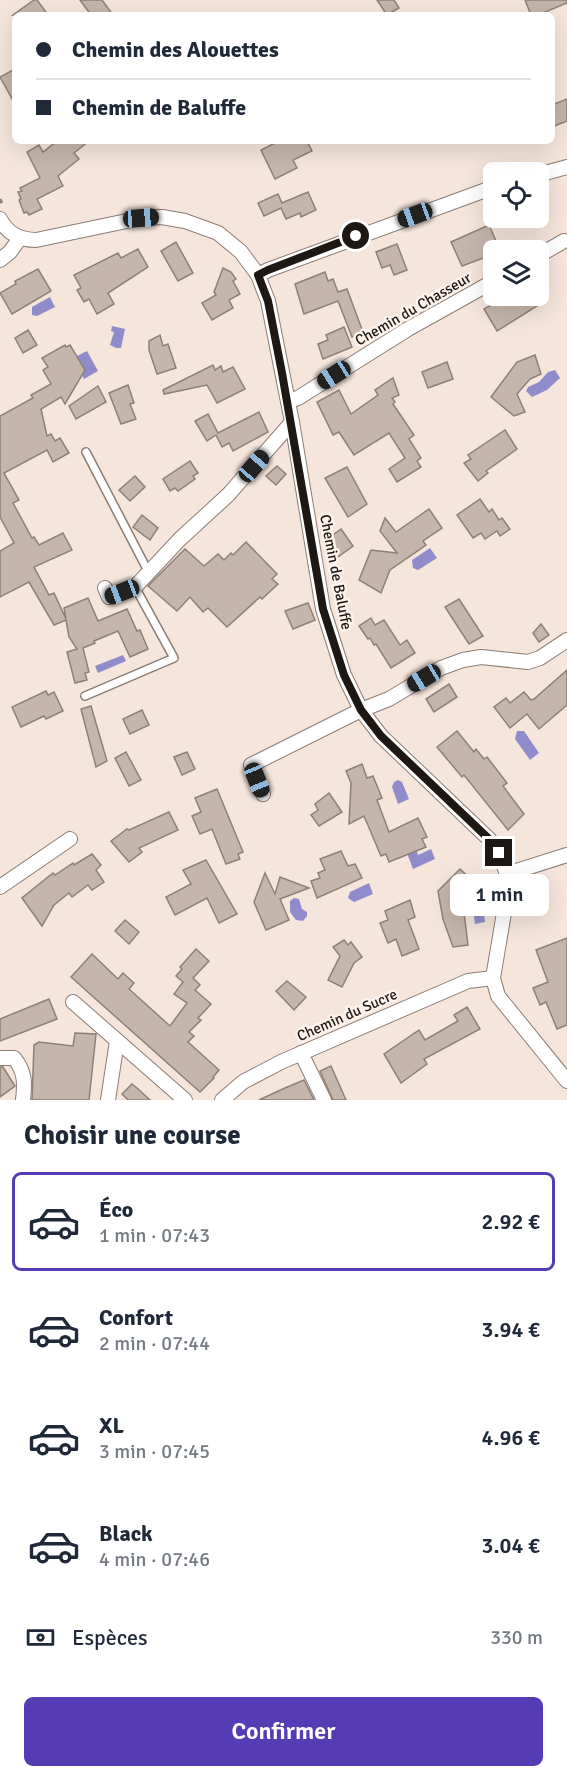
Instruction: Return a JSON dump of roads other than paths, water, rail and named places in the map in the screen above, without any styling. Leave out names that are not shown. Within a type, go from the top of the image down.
[{"type":"street","points":[[549,172],[567,167]]},
{"type":"street","points":[[258,275],[483,191]]},
{"type":"street","name":"Chemin de Baluffe","points":[[20,238],[36,240],[141,218],[162,217],[185,221],[218,233],[241,252],[258,275],[268,301],[288,401],[323,609],[344,675],[361,710],[381,736],[489,839],[499,853],[507,874],[506,905],[493,978]]},
{"type":"street","points":[[0,219],[9,231],[20,238],[10,252],[0,260]]},
{"type":"street","points":[[549,250],[564,241]]},
{"type":"street","name":"Chemin du Chasseur","points":[[288,401],[298,398],[408,329],[483,287]]},
{"type":"street","points":[[105,588],[109,597],[135,586],[180,539],[228,495],[292,422]]},
{"type":"street","points":[[263,794],[251,765],[361,710],[389,699],[441,668],[463,660],[481,657],[528,662],[540,658],[567,639]]},
{"type":"street","points":[[0,887],[70,840]]},
{"type":"street","points":[[507,874],[567,855]]},
{"type":"street","points":[[493,978],[498,996],[567,1082]]},
{"type":"street","name":"Chemin du Sucre","points":[[222,1100],[243,1082],[301,1053],[468,981],[493,978]]},
{"type":"street","points":[[73,1002],[185,1100]]},
{"type":"street","points":[[108,1100],[117,1041]]},
{"type":"street","points":[[301,1053],[324,1100]]},
{"type":"street","points":[[0,1058],[14,1058],[22,1066],[25,1083],[23,1100]]},
{"type":"lane","points":[[86,452],[149,573]]},
{"type":"lane","points":[[85,696],[174,657],[135,586]]}]
